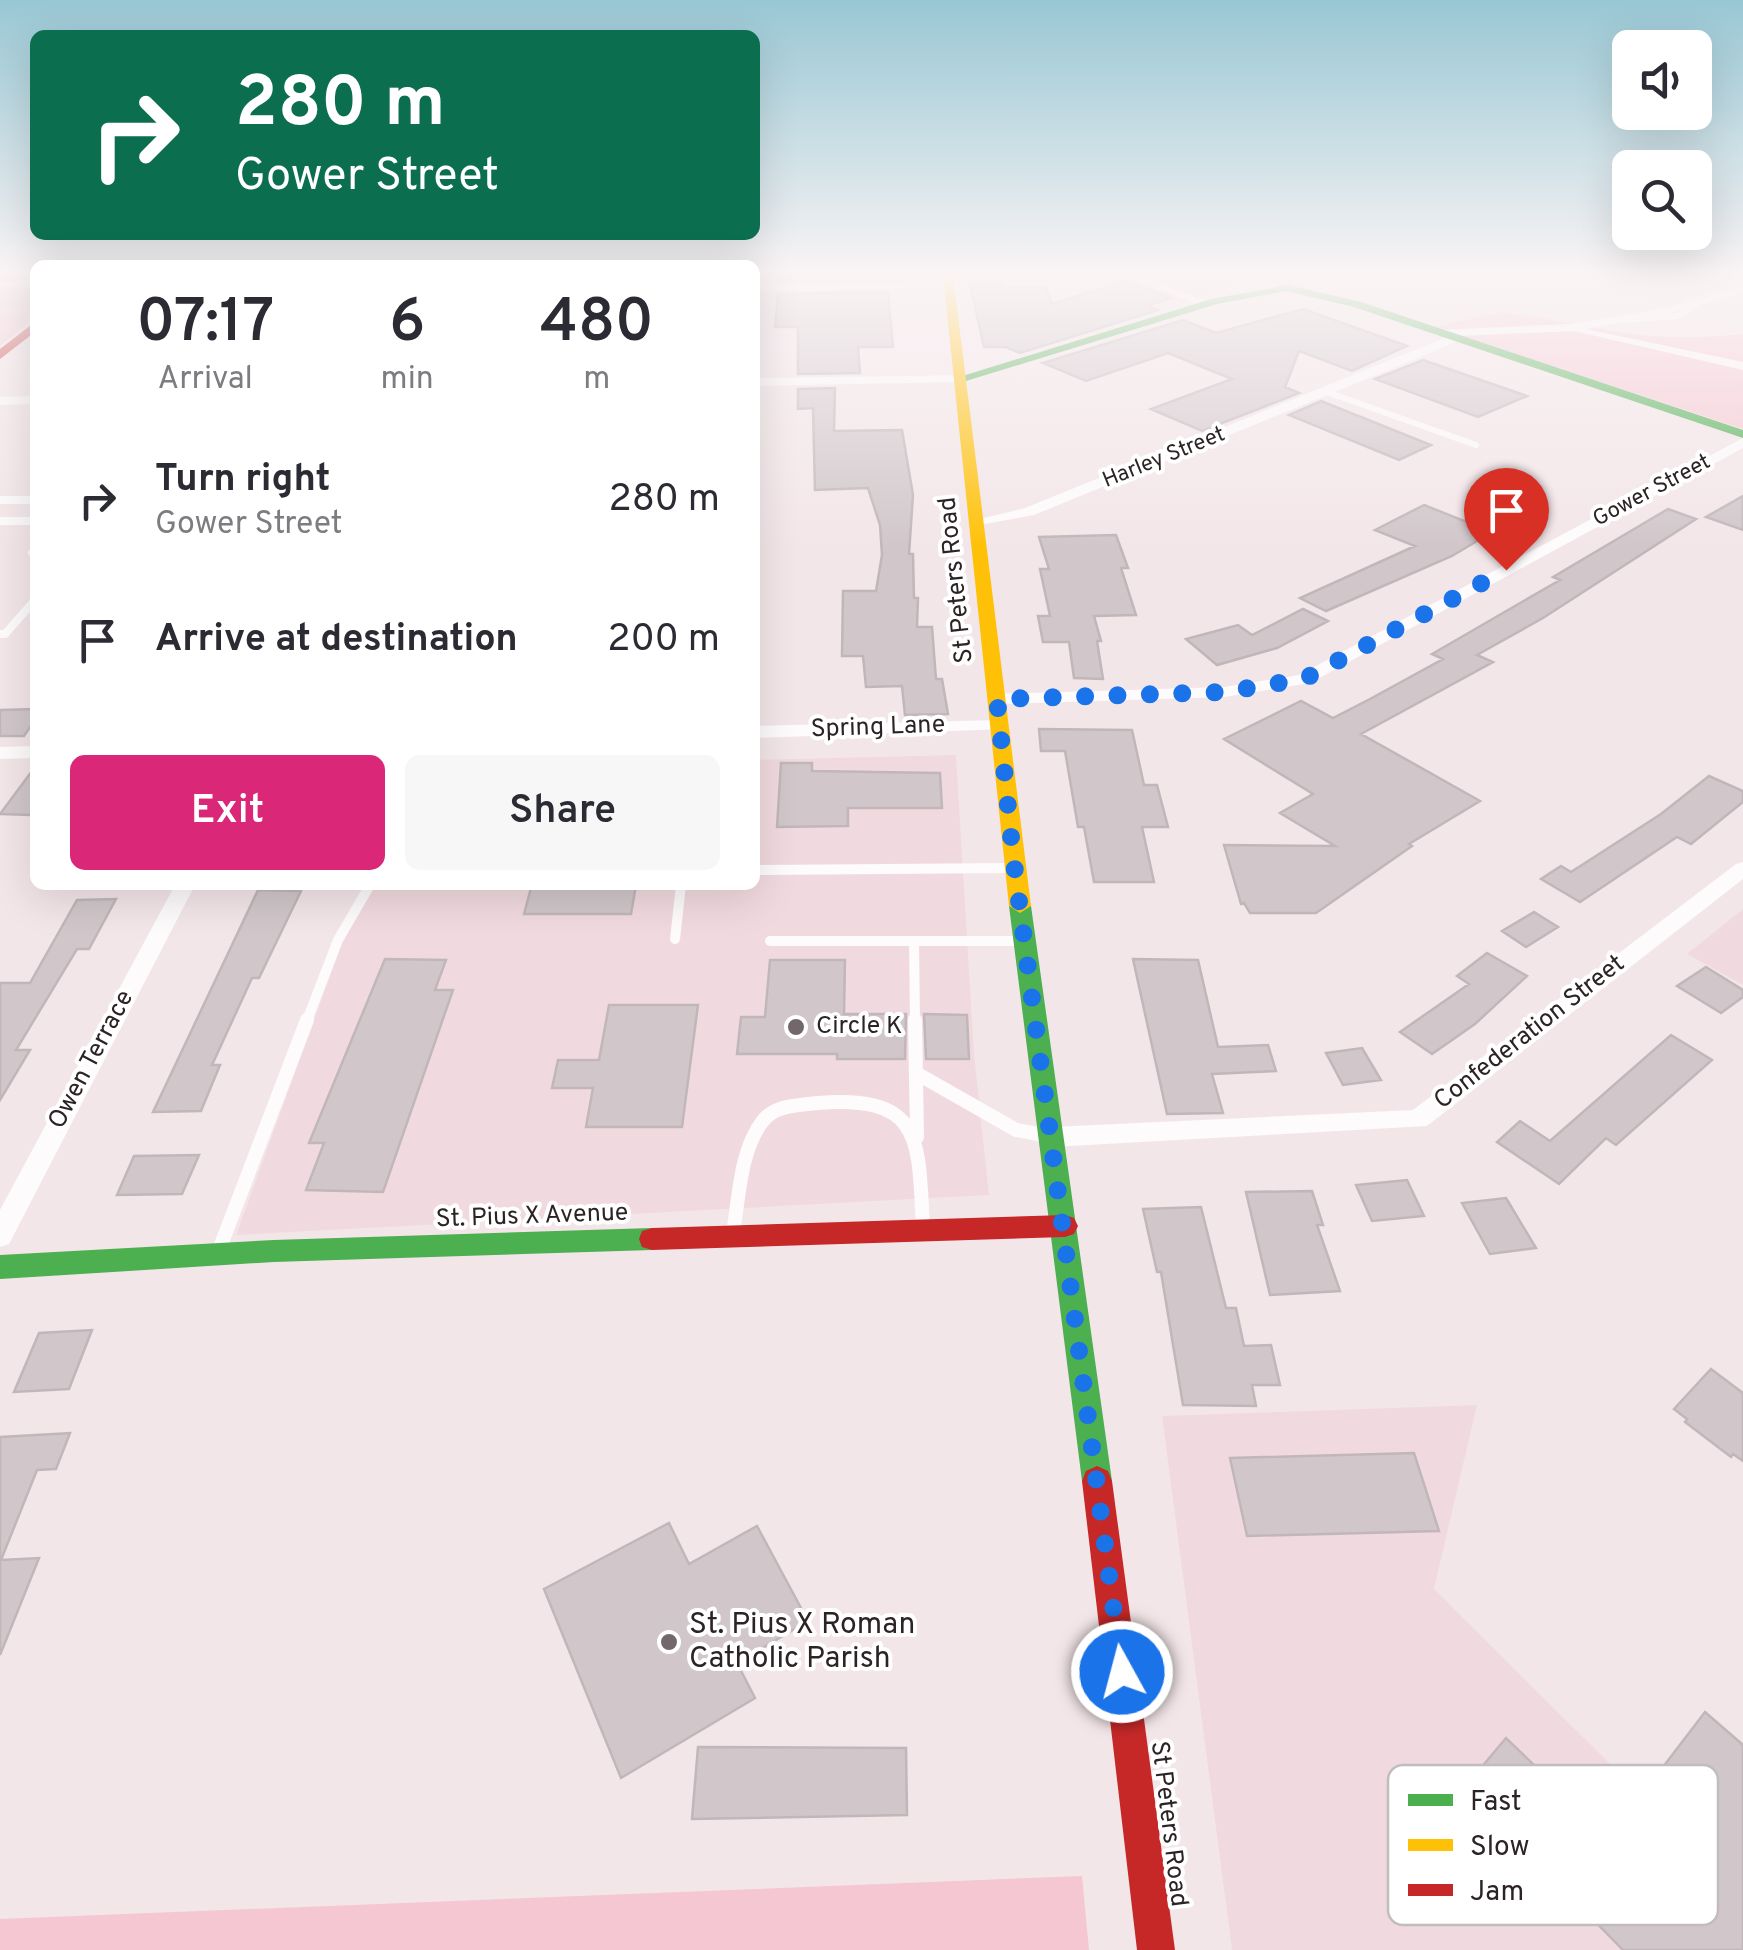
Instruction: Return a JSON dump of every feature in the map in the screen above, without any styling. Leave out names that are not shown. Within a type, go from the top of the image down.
[{"type":"street","name":"St Peters Road","points":[[960,366],[1015,868],[1065,1226],[1156,1950]]},
{"type":"street","points":[[760,382],[962,378],[1001,366]]},
{"type":"street","name":"Harley Street","points":[[979,521],[1030,512],[1382,366]]},
{"type":"street","points":[[1540,366],[1743,434]]},
{"type":"street","points":[[0,401],[30,400]]},
{"type":"street","name":"Gower Street","points":[[997,699],[1224,692],[1304,679],[1743,442]]},
{"type":"street","points":[[0,500],[30,500]]},
{"type":"street","name":"Spring Lane","points":[[760,732],[1000,725]]},
{"type":"street","points":[[0,752],[30,752]]},
{"type":"street","name":"Confederation Street","points":[[1052,1137],[1418,1119],[1743,869]]},
{"type":"street","name":"Owen Terrace","points":[[0,1236],[181,890]]},
{"type":"street","name":"St. Pius X Avenue","points":[[0,1267],[217,1255],[1065,1226]]},
{"type":"lane","points":[[1327,392],[1476,445]]},
{"type":"lane","points":[[0,520],[30,520]]},
{"type":"lane","points":[[0,634],[6,634],[30,606]]},
{"type":"lane","points":[[760,870],[1015,868]]},
{"type":"lane","points":[[217,1255],[338,940],[367,890]]},
{"type":"lane","points":[[674,939],[680,890]]},
{"type":"lane","points":[[770,941],[1025,941]]},
{"type":"lane","points":[[914,941],[917,1138],[924,1231]]},
{"type":"lane","points":[[916,1073],[1016,1130],[1052,1137]]},
{"type":"lane","points":[[732,1238],[754,1133],[765,1116],[783,1108],[848,1099],[884,1106],[905,1118],[917,1138]]},
{"type":"shaded area","points":[[1553,366],[1743,366],[1743,429]]},
{"type":"shaded area","points":[[956,755],[974,1054],[989,1195],[236,1235],[361,890],[760,890],[760,760]]},
{"type":"shaded area","points":[[1743,909],[1743,985],[1687,954]]},
{"type":"shaded area","points":[[1477,1405],[1434,1589],[1611,1765],[1388,1765],[1388,1925],[1718,1925],[1718,1871],[1743,1896],[1743,1950],[1232,1950],[1162,1416]]},
{"type":"shaded area","points":[[1082,1876],[1089,1950],[0,1950],[0,1919]]},
{"type":"building","points":[[798,366],[859,366],[860,373],[798,374]]},
{"type":"building","points":[[1050,366],[1130,366],[1086,381]]},
{"type":"building","points":[[1200,366],[1293,366],[1285,387],[1299,393],[1202,431],[1151,409],[1232,379]]},
{"type":"building","points":[[1408,366],[1440,366],[1527,396],[1478,417],[1375,379]]},
{"type":"building","points":[[835,388],[834,431],[902,430],[913,495],[909,554],[913,554],[914,598],[918,598],[917,627],[932,627],[936,679],[942,679],[948,714],[905,715],[902,686],[866,687],[863,656],[842,656],[843,591],[876,591],[882,555],[880,525],[868,488],[815,490],[813,408],[798,409],[798,389]]},
{"type":"building","points":[[1321,401],[1431,445],[1399,460],[1289,415]]},
{"type":"building","points":[[1743,496],[1743,530],[1706,517]]},
{"type":"building","points":[[1424,505],[1492,532],[1452,556],[1326,611],[1300,598],[1415,546],[1375,530]]},
{"type":"building","points":[[1668,509],[1696,519],[1543,618],[1477,655],[1493,662],[1361,734],[1480,801],[1409,844],[1412,846],[1316,913],[1250,913],[1241,904],[1224,845],[1335,846],[1280,813],[1313,794],[1224,739],[1301,701],[1333,718],[1370,699],[1443,659],[1432,654],[1560,580],[1553,577]]},
{"type":"building","points":[[1116,535],[1128,568],[1121,568],[1136,615],[1094,616],[1101,641],[1097,641],[1103,679],[1074,678],[1069,642],[1043,642],[1038,616],[1050,616],[1040,569],[1049,569],[1039,537]]},
{"type":"building","points":[[1303,609],[1328,621],[1277,648],[1217,665],[1186,639],[1238,625],[1252,635]]},
{"type":"building","points":[[30,709],[30,727],[24,736],[0,736],[0,710]]},
{"type":"building","points":[[1039,729],[1132,730],[1144,785],[1157,785],[1168,827],[1142,827],[1154,882],[1094,882],[1084,827],[1078,827],[1065,751],[1041,751]]},
{"type":"building","points":[[781,763],[812,763],[812,771],[940,773],[942,808],[848,808],[848,826],[777,827]]},
{"type":"building","points":[[30,774],[30,815],[0,814]]},
{"type":"building","points":[[1709,776],[1743,791],[1743,802],[1691,844],[1677,837],[1580,902],[1541,879],[1561,866],[1571,872],[1661,814]]},
{"type":"building","points":[[258,890],[301,891],[259,978],[252,978],[212,1065],[220,1065],[201,1111],[153,1112]]},
{"type":"building","points":[[530,890],[635,890],[631,914],[524,914]]},
{"type":"building","points":[[116,899],[89,949],[77,949],[16,1050],[30,1050],[0,1100],[0,983],[30,983],[77,900]]},
{"type":"building","points":[[1534,912],[1558,927],[1526,947],[1502,931]]},
{"type":"building","points":[[1487,953],[1527,976],[1475,1024],[1432,1054],[1400,1032],[1469,984],[1457,976]]},
{"type":"building","points":[[385,959],[446,960],[435,990],[453,990],[383,1192],[306,1190],[324,1143],[309,1143]]},
{"type":"building","points":[[1133,959],[1198,960],[1218,1047],[1268,1045],[1276,1071],[1212,1074],[1223,1113],[1167,1114]]},
{"type":"building","points":[[770,960],[845,960],[844,1014],[906,1014],[905,1059],[737,1054],[741,1017],[765,1017]]},
{"type":"building","points":[[1706,967],[1743,990],[1743,997],[1721,1013],[1677,986]]},
{"type":"building","points":[[609,1005],[698,1005],[682,1127],[586,1127],[593,1088],[552,1088],[558,1060],[599,1060]]},
{"type":"building","points":[[924,1014],[967,1015],[969,1059],[926,1059]]},
{"type":"building","points":[[1671,1035],[1712,1060],[1616,1145],[1606,1138],[1559,1184],[1497,1142],[1520,1121],[1550,1141]]},
{"type":"building","points":[[1362,1048],[1381,1080],[1343,1085],[1326,1053]]},
{"type":"building","points":[[199,1155],[182,1194],[117,1195],[134,1156]]},
{"type":"building","points":[[1407,1180],[1424,1216],[1372,1221],[1356,1185]]},
{"type":"building","points":[[1312,1191],[1323,1225],[1317,1225],[1340,1291],[1270,1295],[1246,1192]]},
{"type":"building","points":[[1506,1198],[1536,1248],[1490,1254],[1462,1203]]},
{"type":"building","points":[[1201,1207],[1226,1308],[1236,1308],[1244,1346],[1271,1345],[1280,1385],[1252,1385],[1256,1406],[1183,1405],[1161,1272],[1157,1272],[1143,1209]]},
{"type":"building","points":[[92,1330],[69,1389],[14,1392],[39,1333]]},
{"type":"building","points":[[1711,1369],[1743,1393],[1743,1461],[1733,1454],[1731,1457],[1674,1409]]},
{"type":"building","points":[[70,1433],[56,1469],[37,1470],[1,1560],[39,1558],[0,1655],[0,1437]]},
{"type":"building","points":[[1414,1453],[1439,1531],[1247,1536],[1230,1458]]},
{"type":"building","name":"St. Pius X Roman Catholic Parish","points":[[669,1523],[689,1564],[757,1526],[808,1621],[737,1663],[755,1698],[621,1778],[544,1589]]},
{"type":"building","points":[[1705,1712],[1743,1745],[1743,1950],[1623,1950],[1598,1925],[1718,1925],[1718,1765],[1664,1765]]},
{"type":"building","points":[[1506,1738],[1534,1765],[1483,1765]]},
{"type":"building","points":[[698,1747],[906,1748],[907,1815],[692,1819]]},
{"type":"traffic: fast","points":[[962,378],[1001,366]]},
{"type":"traffic: fast","points":[[1541,366],[1743,434]]},
{"type":"traffic: fast","points":[[1020,906],[1097,1481]]},
{"type":"traffic: fast","points":[[0,1267],[274,1251],[652,1239]]},
{"type":"traffic: slow","points":[[958,366],[1020,906]]},
{"type":"traffic: jam","points":[[652,1239],[1065,1226]]},
{"type":"traffic: jam","points":[[1097,1481],[1156,1950]]},
{"type":"place","name":"Circle K","points":[[796,1027]]},
{"type":"place","name":"St. Pius X Roman Catholic Parish","points":[[669,1642]]},
{"type":"route","points":[[1122,1672],[1070,1260],[1013,856],[997,699],[1224,692],[1304,679],[1506,570]]}]
